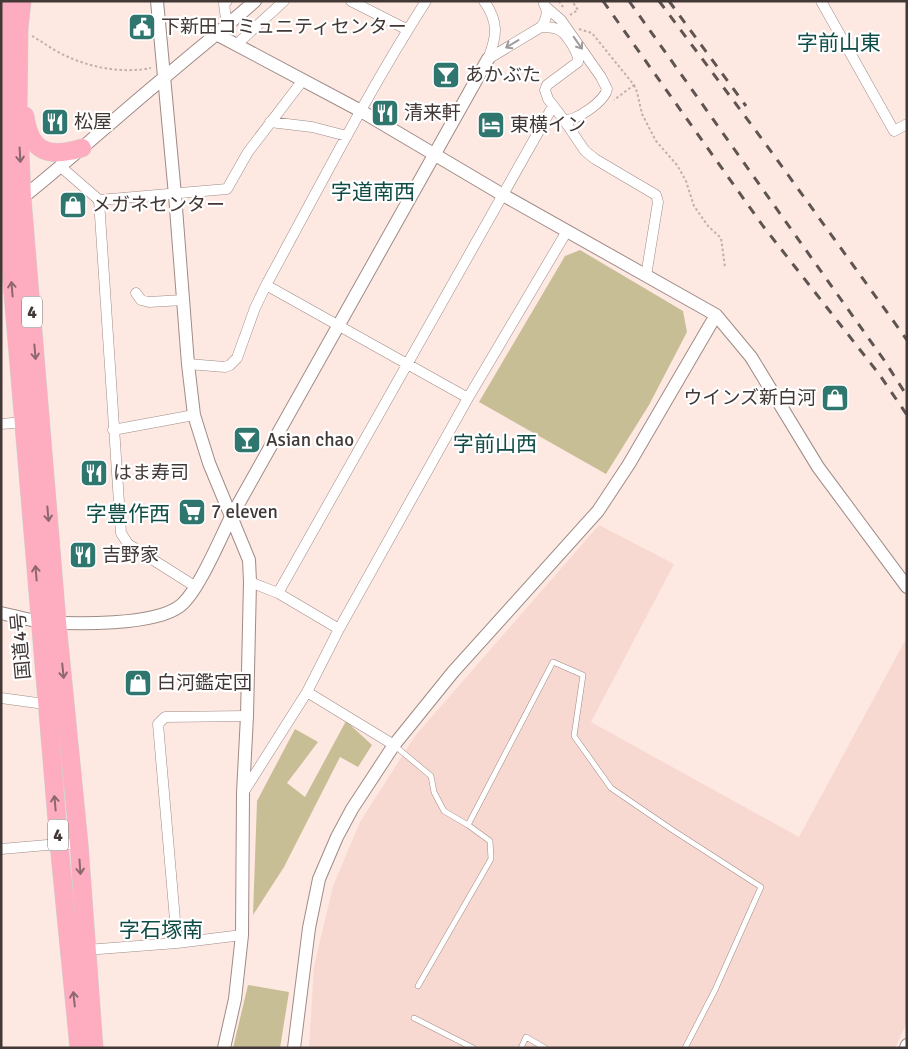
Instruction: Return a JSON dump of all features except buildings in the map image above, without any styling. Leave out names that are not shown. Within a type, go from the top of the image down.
[{"type":"highway","name":"国道4号","points":[[5,1],[11,29],[18,109],[49,622],[47,705],[79,1048]]},
{"type":"highway","name":"国道4号","points":[[22,1],[11,29],[2,118],[4,212],[24,422],[49,622],[66,706],[79,844],[94,1048]]},
{"type":"highway","points":[[11,29],[29,136],[38,148],[52,153],[64,153],[82,148]]},
{"type":"highway","points":[[1,243],[5,246],[10,263]]},
{"type":"street","points":[[157,1],[194,415],[209,463],[248,560],[250,582],[243,793],[242,935],[235,999],[224,1048]]},
{"type":"street","points":[[222,30],[224,4],[227,1]]},
{"type":"street","points":[[4,212],[61,167],[164,70],[222,30],[255,1]]},
{"type":"street","points":[[238,44],[284,1]]},
{"type":"street","points":[[351,1],[408,30]]},
{"type":"street","points":[[188,364],[225,366],[230,365],[237,358],[255,308],[266,285],[346,136],[426,1]]},
{"type":"street","points":[[1,613],[49,622],[117,622],[158,616],[181,605],[196,587],[231,517],[488,59],[496,36],[493,17],[484,1]]},
{"type":"street","points":[[821,1],[894,130],[907,124]]},
{"type":"street","points":[[488,59],[541,27],[545,22],[544,4]]},
{"type":"street","points":[[544,4],[561,20],[601,77],[607,90],[604,98],[575,119],[564,120]]},
{"type":"street","points":[[541,27],[558,29],[562,32],[578,58],[574,66],[546,88],[546,94],[553,106],[585,151],[595,159],[656,195],[658,202],[646,276]]},
{"type":"street","points":[[222,30],[238,44],[361,111],[434,156],[716,315],[751,357],[818,467],[907,586]]},
{"type":"street","points":[[61,167],[99,200],[175,195],[227,189],[248,152],[303,80]]},
{"type":"street","points":[[278,593],[553,106]]},
{"type":"street","points":[[270,122],[312,128],[346,136]]},
{"type":"street","points":[[99,200],[121,533],[128,544],[196,587]]},
{"type":"street","points":[[243,793],[307,692],[339,629],[468,398],[567,231]]},
{"type":"street","points":[[266,285],[468,398]]},
{"type":"street","points":[[136,293],[142,300],[149,302],[183,300]]},
{"type":"street","points":[[294,1048],[309,928],[319,879],[337,837],[352,809],[394,745],[453,672],[598,511],[629,464],[716,315]]},
{"type":"street","points":[[113,430],[194,415]]},
{"type":"street","points":[[1,424],[24,422]]},
{"type":"street","points":[[250,582],[278,593],[339,629]]},
{"type":"street","points":[[307,692],[394,745]]},
{"type":"street","points":[[1,698],[66,706]]},
{"type":"street","points":[[177,943],[158,724],[165,717],[247,716]]},
{"type":"street","points":[[1,849],[79,844]]},
{"type":"street","points":[[86,950],[177,943],[242,935]]},
{"type":"lane","points":[[468,825],[553,662],[583,675],[574,736],[611,788],[761,887],[715,990],[685,1048]]},
{"type":"lane","points":[[394,745],[431,776],[434,792],[444,811],[490,841],[491,859],[418,986]]},
{"type":"lane","points":[[414,1018],[473,1048]]},
{"type":"lane","points":[[520,1048],[526,1037],[545,1048]]},
{"type":"path","points":[[569,16],[578,10],[572,1]]},
{"type":"path","points":[[11,29],[60,54],[96,66],[112,70],[164,70]]},
{"type":"path","points":[[634,86],[642,114],[656,141],[677,165],[686,181],[694,206],[708,226],[721,238],[725,267]]},
{"type":"shaded area","points":[[580,250],[683,311],[687,332],[649,405],[606,474],[479,402],[565,256]]},
{"type":"shaded area","points":[[599,525],[674,564],[591,722],[799,837],[907,637],[907,1022],[895,1048],[309,1048],[314,966],[333,886],[360,822],[415,736]]},
{"type":"shaded area","points":[[346,721],[372,745],[358,767],[340,757],[284,867],[253,915],[257,801],[295,729],[318,742],[287,783],[305,797]]},
{"type":"shaded area","points":[[248,985],[289,992],[280,1048],[233,1048]]},
{"type":"railway","points":[[603,1],[763,226],[879,374],[907,415]]},
{"type":"railway","points":[[629,1],[884,360],[907,396]]},
{"type":"railway","points":[[659,1],[765,143],[907,340]]},
{"type":"railway","points":[[669,1],[746,106]]},
{"type":"place","name":"下新田コミュニティセンター","points":[[142,27]]},
{"type":"place","name":"あかぶた","points":[[446,75]]},
{"type":"place","name":"清来軒","points":[[385,113]]},
{"type":"place","name":"松屋","points":[[55,122]]},
{"type":"place","name":"東横イン","points":[[491,125]]},
{"type":"place","name":"メガネセンター","points":[[73,205]]},
{"type":"place","name":"ウインズ新白河","points":[[835,398]]},
{"type":"place","name":"Asian chao","points":[[247,440]]},
{"type":"place","name":"はま寿司","points":[[94,473]]},
{"type":"place","name":"7 eleven","points":[[192,512]]},
{"type":"place","name":"吉野家","points":[[83,555]]},
{"type":"place","name":"白河鑑定団","points":[[138,683]]},
{"type":"district","name":"字前山東","points":[[839,43]]},
{"type":"district","name":"字道南西","points":[[373,192]]},
{"type":"district","name":"字前山西","points":[[495,444]]},
{"type":"district","name":"字豊作西","points":[[128,514]]},
{"type":"district","name":"字石塚南","points":[[161,930]]}]
